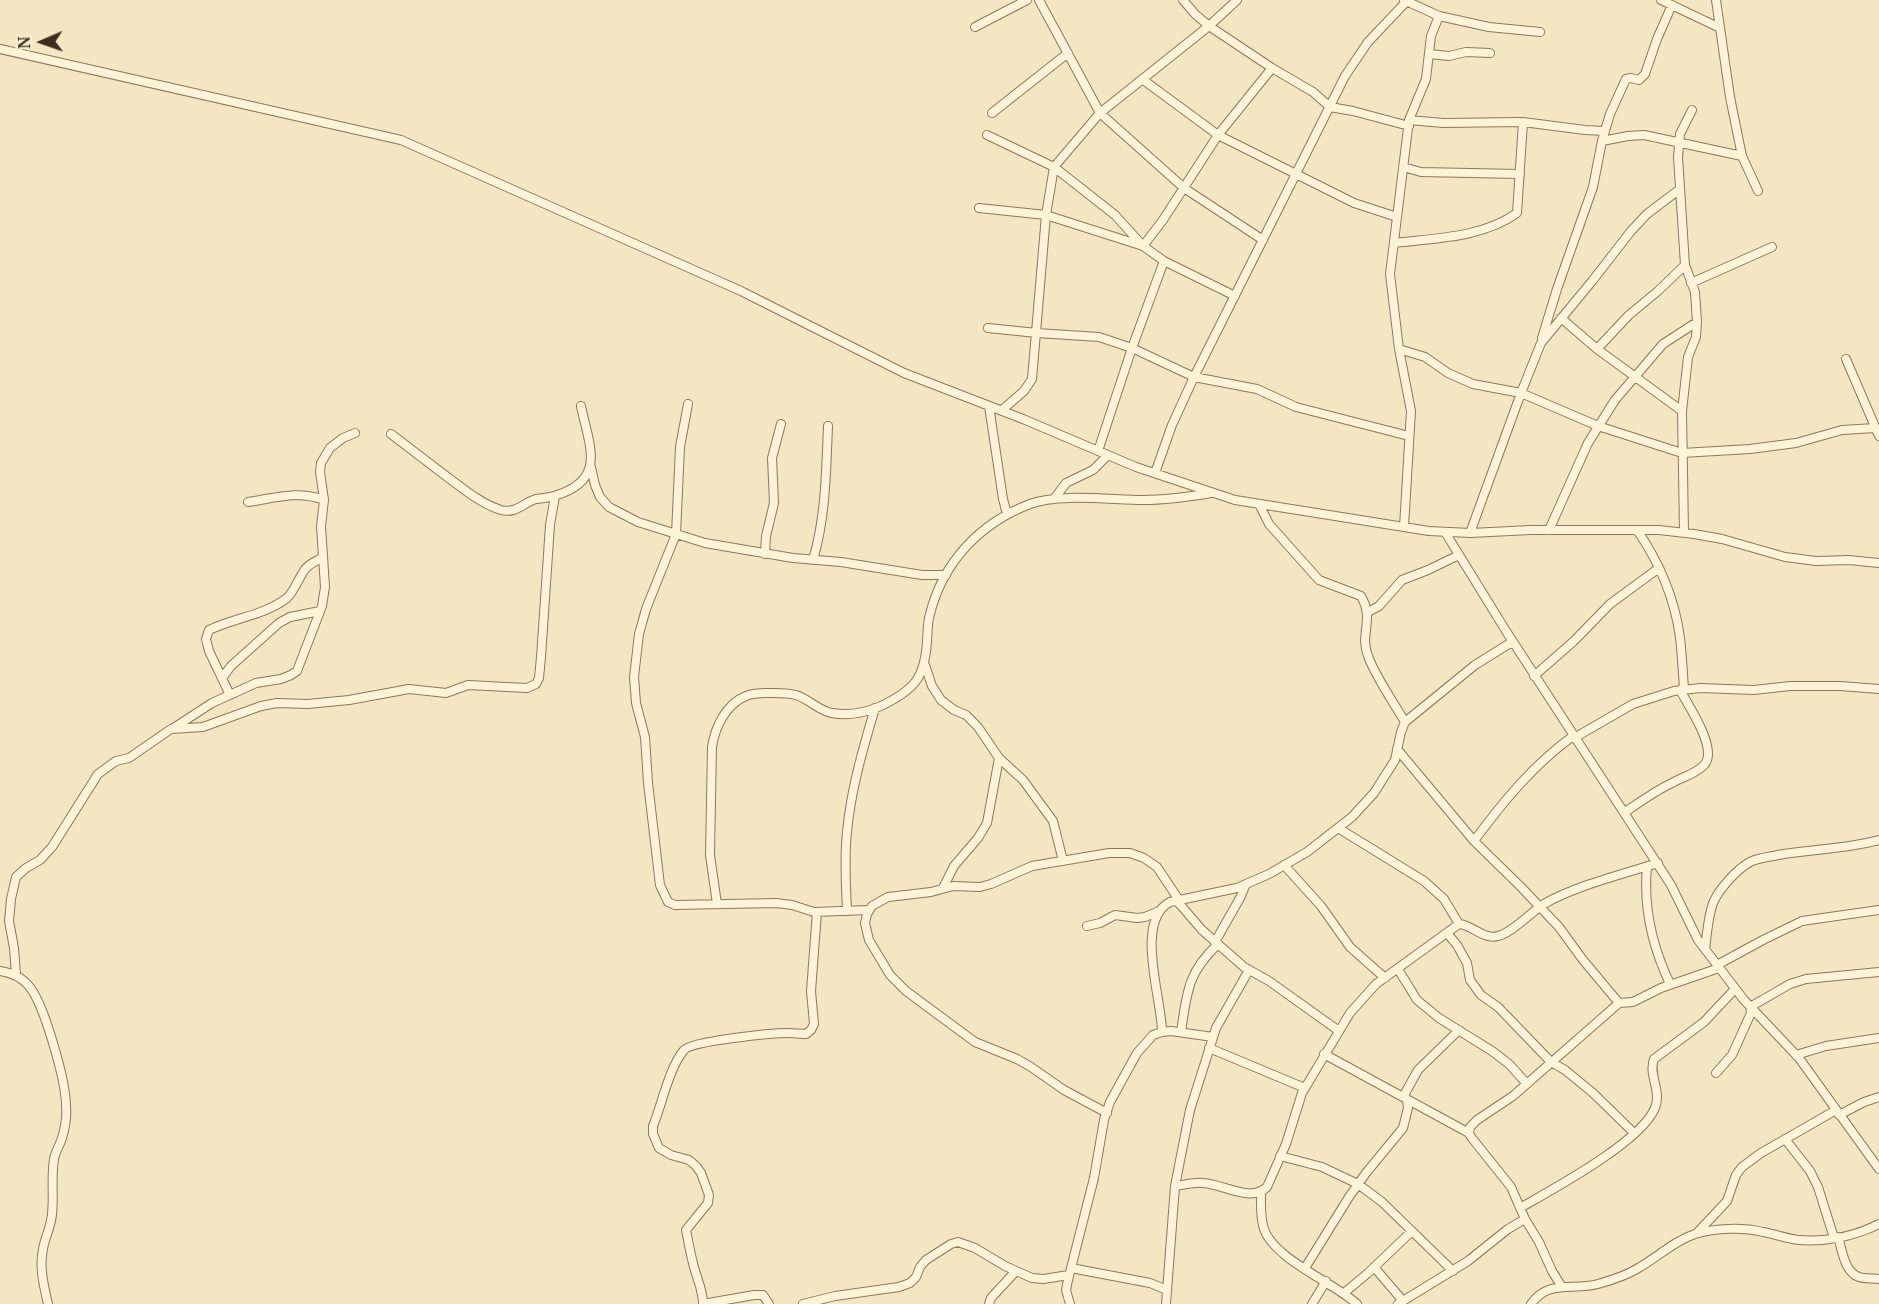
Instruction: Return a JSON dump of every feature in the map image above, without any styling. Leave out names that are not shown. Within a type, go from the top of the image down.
[{"type":"street","points":[[975,27],[1027,0]]},
{"type":"street","points":[[1039,0],[1100,113],[1184,188],[1263,240]]},
{"type":"street","points":[[1183,0],[1209,26],[1313,92],[1330,107],[1409,123],[1519,122]]},
{"type":"street","points":[[1002,410],[1024,391],[1032,379],[1046,215],[1054,167],[1100,113],[1209,26],[1237,0]]},
{"type":"street","points":[[1660,0],[1720,28]]},
{"type":"street","points":[[1716,0],[1730,97],[1742,156],[1758,191]]},
{"type":"street","points":[[1155,473],[1172,425],[1194,377],[1345,76],[1368,42],[1405,1],[1439,16],[1489,27],[1540,32]]},
{"type":"street","points":[[1470,533],[1541,343],[1557,289],[1593,187],[1610,114],[1626,79],[1639,80],[1645,74],[1672,6]]},
{"type":"street","points":[[1404,527],[1411,411],[1399,349],[1390,274],[1409,123],[1426,80],[1431,36],[1439,16]]},
{"type":"street","points":[[0,49],[401,140],[741,291],[904,373],[1002,410],[1108,455],[1234,500],[1445,532],[1549,530],[1684,532],[1722,539],[1785,557],[1816,561],[1849,560],[1879,563]]},
{"type":"street","points":[[1429,54],[1449,57],[1466,52],[1490,53]]},
{"type":"street","points":[[992,113],[1068,53]]},
{"type":"street","points":[[1143,246],[1218,135],[1272,68]]},
{"type":"street","points":[[1142,79],[1218,135],[1354,203],[1397,217]]},
{"type":"street","points":[[1684,532],[1682,411],[1688,357],[1696,337],[1697,322],[1695,292],[1685,265],[1679,142],[1680,134],[1692,110]]},
{"type":"street","points":[[1394,243],[1479,232],[1517,213],[1524,122],[1605,131]]},
{"type":"street","points":[[987,135],[1054,167],[1115,215],[1143,246],[1164,261],[1235,296]]},
{"type":"street","points":[[1602,141],[1644,135],[1742,156]]},
{"type":"street","points":[[1403,167],[1421,172],[1520,174]]},
{"type":"street","points":[[1541,343],[1631,231],[1647,214],[1680,189]]},
{"type":"street","points":[[979,208],[1046,215],[1143,246]]},
{"type":"street","points":[[1691,283],[1772,247]]},
{"type":"street","points":[[1098,451],[1164,261]]},
{"type":"street","points":[[1597,349],[1629,315],[1685,265]]},
{"type":"street","points":[[1561,318],[1597,349],[1682,411]]},
{"type":"street","points":[[1549,530],[1588,443],[1615,399],[1662,344],[1697,322]]},
{"type":"street","points":[[988,328],[1099,337],[1132,348],[1194,377],[1257,389],[1296,406],[1409,436]]},
{"type":"street","points":[[1399,349],[1425,357],[1448,373],[1473,384],[1521,393],[1598,426],[1682,453],[1717,452],[1796,443],[1842,430],[1878,433],[1846,358]]},
{"type":"street","points":[[688,404],[680,447],[675,534],[646,609],[639,634],[634,677],[636,703],[645,737],[660,885],[668,902],[675,905],[776,903],[817,912],[868,910],[888,897],[931,892],[953,886],[980,887],[1032,866],[1109,853],[1130,853],[1144,858],[1157,867],[1178,900],[1202,930],[1217,943],[1249,970],[1269,981],[1339,1031]]},
{"type":"street","points":[[989,405],[1007,514]]},
{"type":"street","points":[[581,406],[592,455],[591,467],[600,497],[609,507],[638,522],[705,543],[765,554],[841,562],[922,575],[946,575]]},
{"type":"street","points":[[765,554],[766,536],[774,503],[772,458],[781,424]]},
{"type":"street","points":[[813,560],[820,537],[825,502],[828,426]]},
{"type":"street","points":[[16,975],[9,921],[10,899],[16,878],[19,873],[40,860],[52,847],[98,774],[116,761],[129,758],[212,703],[256,683],[281,679],[297,671],[320,611],[326,587],[321,526],[324,500],[321,463],[330,448],[355,433]]},
{"type":"street","points":[[391,434],[480,500],[503,510],[520,508],[536,499],[555,496],[579,483],[591,467]]},
{"type":"street","points":[[1054,499],[1066,483],[1093,470],[1108,455]]},
{"type":"street","points":[[717,904],[710,855],[711,768],[714,731],[728,710],[746,696],[786,693],[796,695],[830,713],[857,714],[902,695],[922,674],[929,615],[952,563],[983,530],[1007,514],[1032,503],[1054,499],[1174,500],[1213,493]]},
{"type":"street","points":[[248,502],[299,494],[308,494],[324,500]]},
{"type":"street","points":[[171,729],[203,728],[261,706],[277,703],[308,704],[349,700],[409,689],[446,693],[468,685],[527,688],[536,684],[539,678],[550,525],[555,496]]},
{"type":"street","points":[[1259,504],[1269,524],[1314,576],[1325,584],[1346,589],[1361,596],[1368,612],[1365,637],[1367,655],[1405,722]]},
{"type":"street","points":[[1625,812],[1672,782],[1705,765],[1708,759],[1704,736],[1682,690],[1680,637],[1673,607],[1652,552],[1637,530]]},
{"type":"street","points":[[1445,532],[1512,642],[1658,863],[1698,940],[1750,1007],[1796,1055],[1879,1169]]},
{"type":"street","points":[[1368,612],[1379,606],[1402,580],[1459,555]]},
{"type":"street","points":[[230,695],[207,645],[209,630],[230,621],[258,614],[276,605],[288,596],[307,567],[324,557]]},
{"type":"street","points":[[1534,676],[1574,641],[1610,604],[1659,568]]},
{"type":"street","points":[[222,678],[231,666],[279,623],[290,617],[320,611]]},
{"type":"street","points":[[1087,926],[1100,923],[1115,915],[1145,917],[1178,900],[1215,894],[1246,884],[1307,852],[1352,817],[1374,793],[1395,760],[1405,722],[1475,665],[1512,642]]},
{"type":"street","points":[[924,665],[932,686],[941,700],[954,710],[966,715],[978,727],[999,758],[1023,780],[1053,821],[1063,861]]},
{"type":"street","points":[[1474,841],[1523,780],[1549,753],[1633,704],[1682,690],[1700,688],[1754,690],[1790,686],[1830,686],[1879,688]]},
{"type":"street","points":[[847,911],[847,833],[856,775],[875,708]]},
{"type":"street","points":[[1397,749],[1474,841],[1559,927],[1619,1003]]},
{"type":"street","points":[[943,888],[954,866],[978,838],[987,823],[999,758]]},
{"type":"street","points":[[1338,828],[1424,881],[1444,899],[1459,924]]},
{"type":"street","points":[[1705,949],[1710,916],[1720,890],[1750,862],[1806,850],[1851,846],[1879,840]]},
{"type":"street","points":[[1175,1186],[1203,1183],[1251,1194],[1261,1192],[1267,1187],[1305,1088],[1350,1013],[1376,984],[1459,924],[1467,925],[1488,936],[1498,936],[1540,907],[1577,890],[1658,863]]},
{"type":"street","points":[[1284,865],[1321,906],[1350,947],[1385,978]]},
{"type":"street","points":[[1647,867],[1646,898],[1651,937],[1670,984]]},
{"type":"street","points":[[1181,1032],[1191,979],[1217,943],[1246,884]]},
{"type":"street","points":[[868,910],[865,922],[869,940],[890,975],[906,991],[975,1042],[1032,1067],[1064,1090],[1107,1113]]},
{"type":"street","points":[[1469,1133],[1470,1127],[1476,1120],[1506,1102],[1619,1003],[1632,1002],[1670,984],[1718,967],[1763,940],[1802,921],[1879,910]]},
{"type":"street","points":[[1158,911],[1153,924],[1151,941],[1162,1016],[1162,1032]]},
{"type":"street","points":[[769,1304],[763,1295],[754,1295],[703,1304],[699,1278],[693,1265],[686,1230],[708,1203],[709,1196],[701,1173],[696,1166],[689,1160],[671,1155],[659,1148],[653,1134],[653,1126],[672,1073],[685,1049],[711,1041],[757,1035],[806,1034],[811,1030],[814,1024],[811,991],[817,912]]},
{"type":"street","points":[[1447,933],[1467,963],[1470,980],[1481,995],[1498,1007],[1551,1062],[1565,1070],[1593,1093],[1634,1133]]},
{"type":"street","points":[[1398,969],[1417,1000],[1439,1018],[1492,1051],[1527,1084]]},
{"type":"street","points":[[1166,1304],[1175,1186],[1190,1110],[1213,1037],[1249,970]]},
{"type":"street","points":[[0,971],[16,975],[29,986],[42,1009],[62,1074],[67,1108],[62,1140],[54,1158],[52,1215],[42,1258],[48,1304]]},
{"type":"street","points":[[1750,1007],[1790,984],[1806,979],[1879,972]]},
{"type":"street","points":[[1520,1208],[1615,1149],[1646,1124],[1657,1103],[1658,1093],[1652,1072],[1654,1059],[1704,1022],[1735,989]]},
{"type":"street","points":[[1716,1074],[1732,1054],[1751,1012],[1750,1007]]},
{"type":"street","points":[[1305,1268],[1358,1184],[1403,1128],[1408,1108],[1405,1098],[1418,1070],[1459,1030]]},
{"type":"street","points":[[1070,1304],[1066,1290],[1110,1102],[1137,1053],[1153,1035],[1162,1032],[1181,1032],[1213,1037]]},
{"type":"street","points":[[1796,1055],[1826,1046],[1879,1038]]},
{"type":"street","points":[[1209,1048],[1305,1088]]},
{"type":"street","points":[[1324,1054],[1469,1133],[1511,1187],[1525,1219],[1562,1287]]},
{"type":"street","points":[[1695,1234],[1727,1201],[1736,1175],[1742,1167],[1785,1139],[1879,1096]]},
{"type":"street","points":[[1785,1139],[1810,1171],[1818,1187],[1852,1274],[1858,1277],[1879,1279]]},
{"type":"street","points":[[1280,1156],[1322,1167],[1358,1184],[1382,1202],[1453,1271]]},
{"type":"street","points":[[1261,1192],[1261,1215],[1264,1230],[1273,1245],[1357,1304]]},
{"type":"street","points":[[1374,1267],[1400,1303],[1453,1271],[1508,1229],[1525,1219]]},
{"type":"street","points":[[1531,1304],[1545,1290],[1595,1285],[1639,1269],[1674,1244],[1695,1234],[1748,1230],[1799,1240],[1821,1240],[1865,1231],[1879,1224]]},
{"type":"street","points":[[1344,1293],[1412,1231]]},
{"type":"street","points":[[803,1304],[835,1296],[899,1287],[910,1283],[926,1260],[955,1242],[975,1248],[1032,1278],[1043,1279],[1070,1272],[1150,1283],[1167,1290]]},
{"type":"street","points":[[989,1304],[991,1298],[1016,1271]]},
{"type":"street","points":[[1312,1304],[1326,1281]]}]
